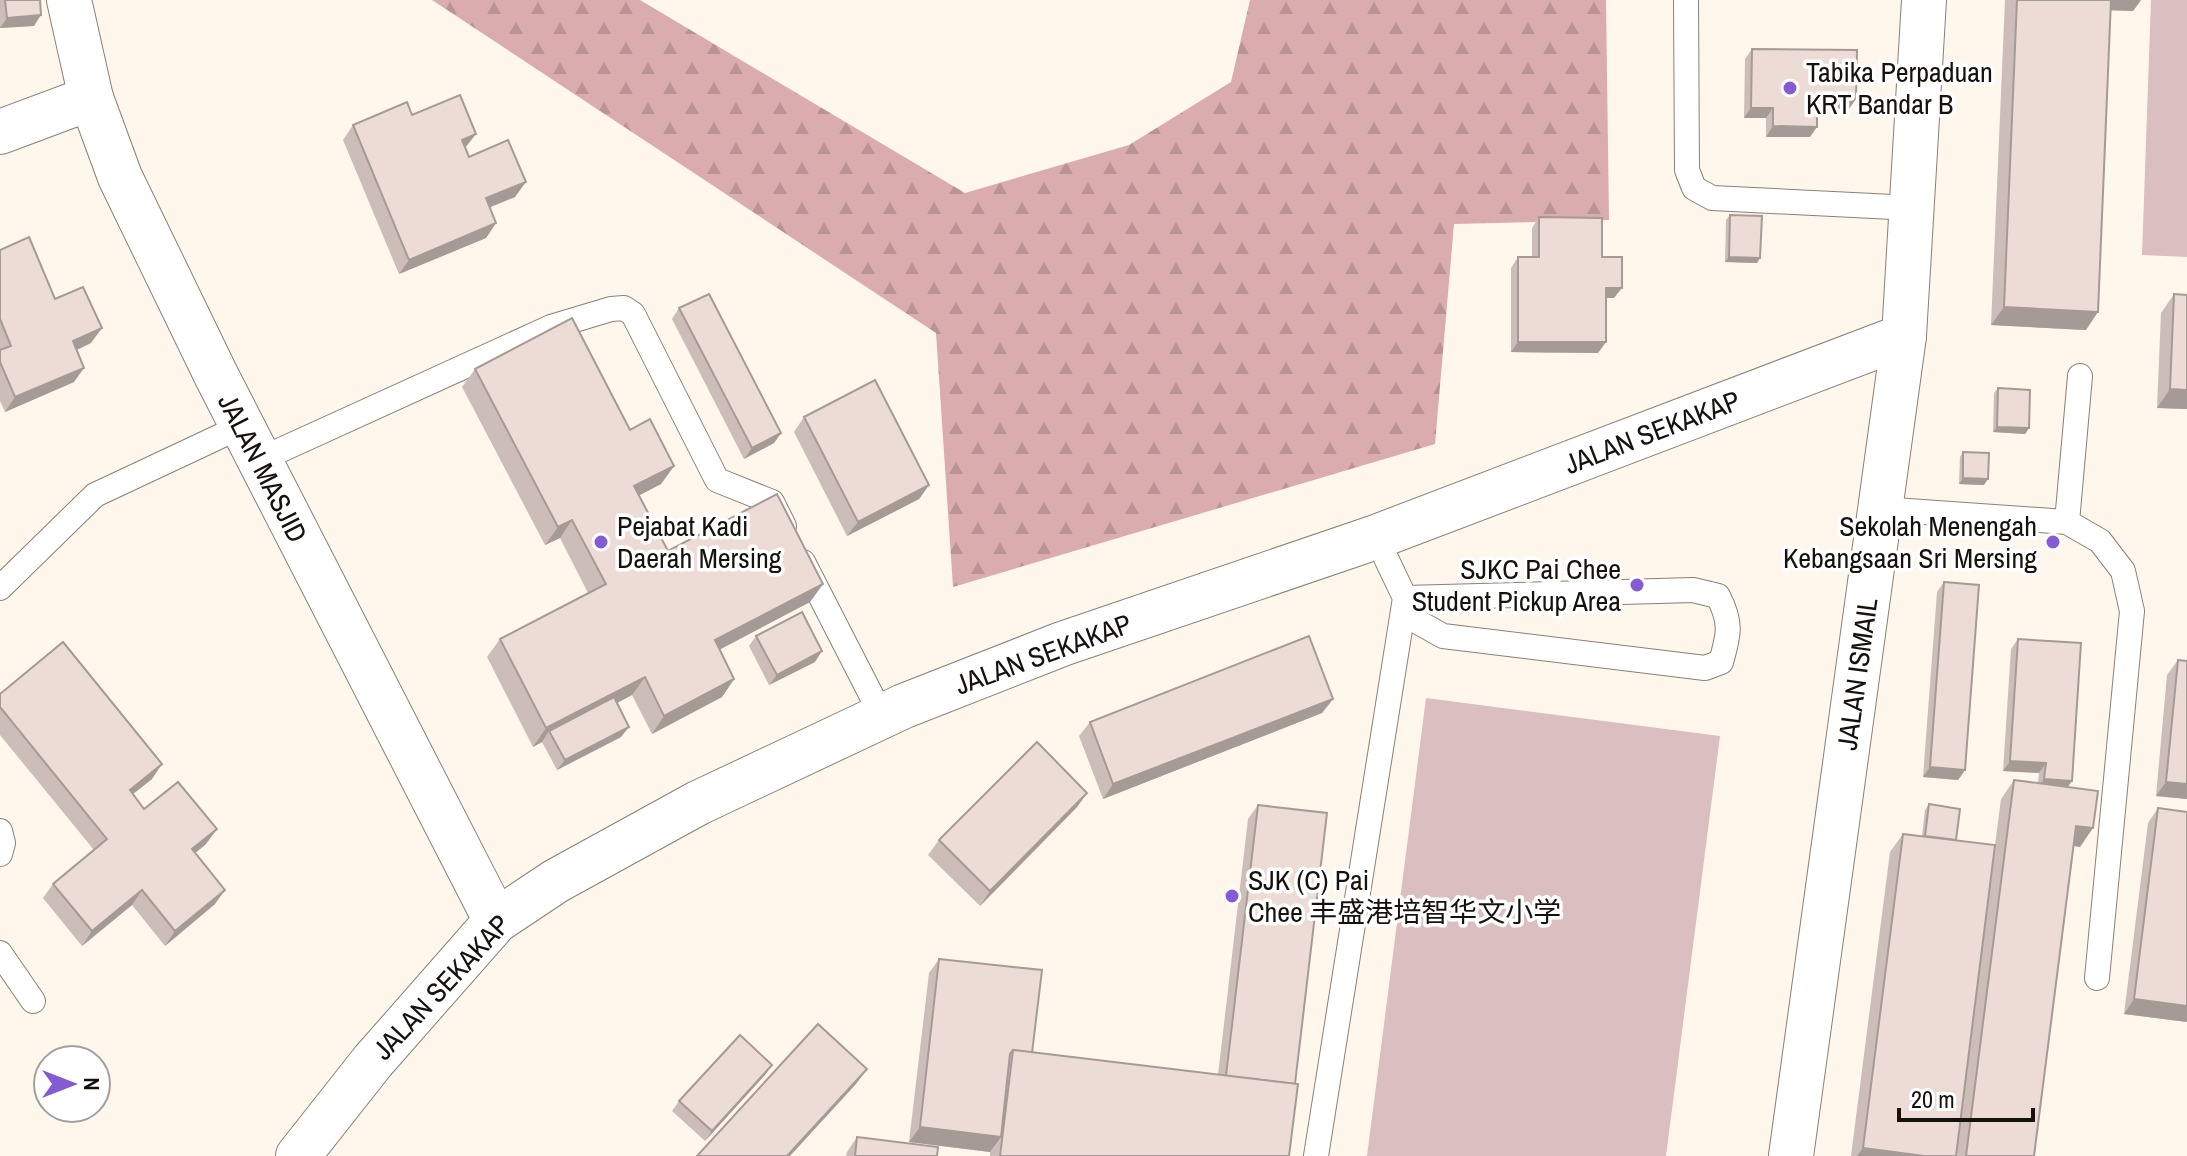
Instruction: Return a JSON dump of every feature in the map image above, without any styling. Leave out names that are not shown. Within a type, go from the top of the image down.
[{"type":"street","name":"JALAN MASJID","points":[[69,0],[91,98],[120,177],[251,443],[496,921]]},
{"type":"street","name":"JALAN ISMAIL","points":[[1791,1156],[1904,336],[1924,0]]},
{"type":"street","points":[[0,132],[91,98]]},
{"type":"street","name":"JALAN SEKAKAP","points":[[298,1156],[373,1061],[496,921],[556,881],[698,803],[882,716],[1062,644],[1376,537],[1904,336]]},
{"type":"lane","points":[[1686,0],[1687,170],[1694,188],[1712,198],[1913,208]]},
{"type":"lane","points":[[0,588],[95,495],[251,443],[551,327],[624,308],[633,314],[717,480],[772,502],[882,716]]},
{"type":"lane","points":[[2067,522],[2080,376]]},
{"type":"lane","points":[[1880,509],[2067,522],[2100,541],[2123,571],[2132,611],[2097,978]]},
{"type":"lane","points":[[1376,537],[1405,598],[1418,622],[1443,636],[1705,668],[1721,662],[1728,639],[1728,614],[1718,596],[1693,590],[1405,598]]},
{"type":"lane","points":[[1316,1156],[1405,598]]},
{"type":"lane","points":[[0,831],[3,843],[0,854]]},
{"type":"lane","points":[[0,953],[33,1001]]},
{"type":"shaded area","points":[[2151,0],[2187,0],[2187,257],[2142,255]]},
{"type":"shaded area","points":[[1426,698],[1720,736],[1666,1156],[1367,1156]]},
{"type":"green space","points":[[432,0],[640,0],[965,193],[1129,145],[1231,82],[1250,0],[1606,0],[1609,220],[1454,224],[1435,444],[953,587],[936,333]]},
{"type":"building","points":[[5,0],[40,0],[41,15],[7,18]]},
{"type":"building","points":[[2017,0],[2111,0],[2098,312],[2004,307]]},
{"type":"building","points":[[1752,49],[1857,50],[1856,99],[1817,98],[1817,127],[1773,126],[1773,108],[1751,108]]},
{"type":"building","points":[[460,95],[476,134],[462,140],[469,157],[508,140],[526,182],[486,198],[496,223],[409,260],[353,125],[407,102],[412,115]]},
{"type":"building","points":[[1730,215],[1762,216],[1760,258],[1729,257]]},
{"type":"building","points":[[1539,217],[1602,218],[1602,257],[1622,257],[1622,288],[1606,288],[1606,342],[1518,342],[1518,257],[1539,257]]},
{"type":"building","points":[[29,237],[55,299],[83,287],[102,328],[73,341],[84,368],[15,397],[0,362],[0,350],[11,346],[0,319],[0,250]]},
{"type":"building","points":[[709,294],[781,433],[752,448],[679,308]]},
{"type":"building","points":[[2174,294],[2187,295],[2187,390],[2170,389]]},
{"type":"building","name":"Pejabat Kadi Daerah Mersing","points":[[572,318],[630,430],[650,419],[674,466],[634,486],[668,551],[777,494],[823,584],[715,640],[734,679],[664,716],[645,677],[546,728],[500,639],[606,584],[572,520],[558,527],[475,369]]},
{"type":"building","points":[[875,380],[929,485],[858,522],[804,417]]},
{"type":"building","points":[[1998,388],[2030,390],[2029,428],[1997,427]]},
{"type":"building","points":[[1963,452],[1989,453],[1988,479],[1963,478]]},
{"type":"building","points":[[1944,582],[1979,585],[1965,770],[1930,767]]},
{"type":"building","points":[[802,612],[822,651],[777,675],[756,636]]},
{"type":"building","points":[[1309,636],[1333,699],[1113,784],[1090,722]]},
{"type":"building","points":[[2018,639],[2081,643],[2072,781],[2044,779],[2046,763],[2010,761]]},
{"type":"building","points":[[63,642],[162,764],[130,790],[144,809],[178,782],[217,829],[192,849],[225,890],[175,931],[142,890],[92,931],[53,884],[107,839],[0,707],[0,694]]},
{"type":"building","points":[[2178,660],[2187,661],[2187,784],[2166,782]]},
{"type":"building","points":[[614,697],[629,727],[565,760],[549,731]]},
{"type":"building","points":[[1037,742],[1087,793],[990,891],[939,840]]},
{"type":"building","points":[[2014,780],[2098,791],[2093,828],[2076,826],[2034,1156],[1966,1156]]},
{"type":"building","points":[[1929,804],[1960,809],[1956,840],[1925,836]]},
{"type":"building","points":[[1258,805],[1327,813],[1295,1084],[1226,1076]]},
{"type":"building","points":[[2158,808],[2187,812],[2187,1006],[2134,999]]},
{"type":"building","points":[[1903,834],[1995,845],[1956,1156],[1924,1156],[1863,1148]]},
{"type":"building","points":[[939,959],[1042,970],[1032,1053],[1013,1050],[1010,1054],[1001,1137],[920,1127]]},
{"type":"building","points":[[818,1024],[867,1069],[787,1156],[697,1156]]},
{"type":"building","points":[[740,1035],[772,1065],[712,1131],[679,1101]]},
{"type":"building","points":[[1013,1050],[1298,1084],[1289,1156],[1000,1156]]},
{"type":"building","points":[[857,1137],[938,1147],[937,1156],[855,1156]]},
{"type":"place","name":"Tabika Perpaduan KRT Bandar B","points":[[1790,88]]},
{"type":"place","name":"Pejabat Kadi Daerah Mersing","points":[[601,542]]},
{"type":"place","name":"Sekolah Menengah Kebangsaan Sri Mersing","points":[[2053,542]]},
{"type":"place","name":"SJKC Pai Chee Student Pickup Area","points":[[1637,585]]},
{"type":"place","name":"SJK (C) Pai Chee 丰盛港培智华文小学","points":[[1232,896]]}]
